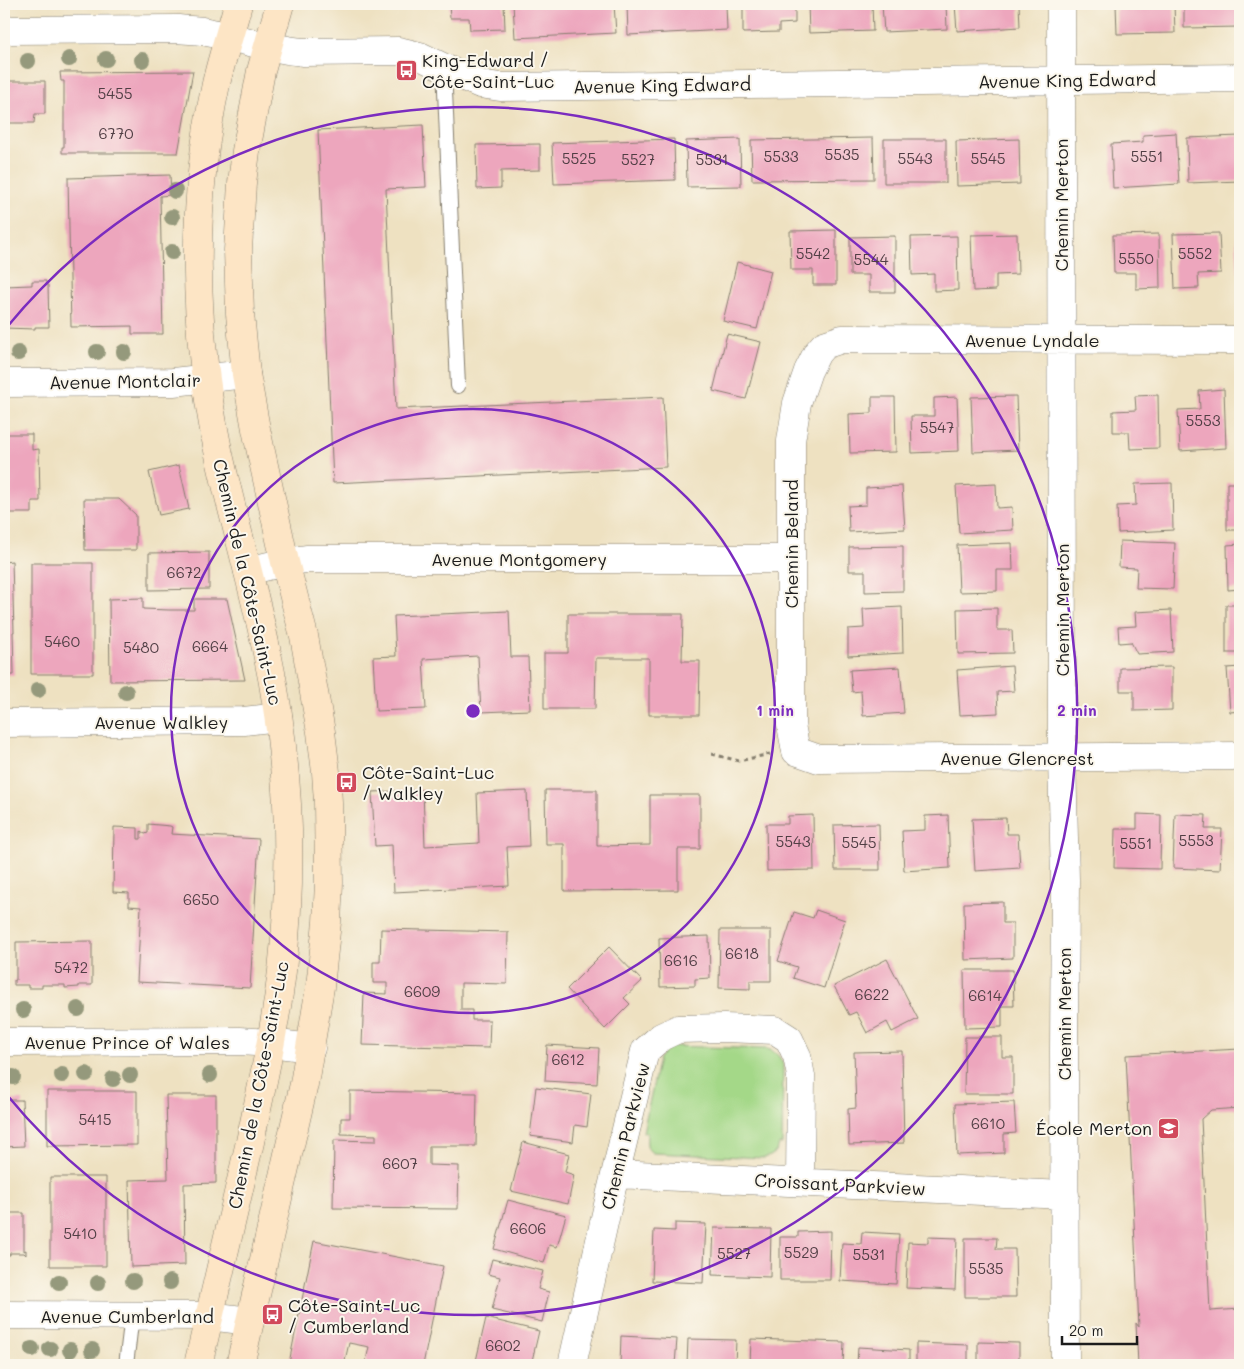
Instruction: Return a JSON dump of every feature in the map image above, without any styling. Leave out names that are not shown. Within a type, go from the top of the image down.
[{"type":"main road","name":"Chemin de la Côte-Saint-Luc","points":[[198,1365],[239,1190],[277,1009],[288,904],[287,800],[278,717],[267,652],[218,450],[202,352],[198,292],[197,273],[204,159],[212,108],[228,37],[238,4]]},
{"type":"main road","points":[[240,1365],[304,1084],[328,922],[329,830],[326,772],[322,742],[304,636],[285,562],[256,429],[246,374],[240,322],[238,279],[240,218],[246,151],[261,71],[280,4]]},
{"type":"main road","name":"Avenue Walkley","points":[[278,717],[317,710]]},
{"type":"street","name":"Chemin Merton","points":[[1061,4],[1065,1365]]},
{"type":"street","name":"Avenue King Edward","points":[[4,30],[178,29],[202,31],[268,47],[303,52],[399,51],[420,56],[480,84],[500,86],[1240,78]]},
{"type":"street","name":"Avenue Lyndale","points":[[824,344],[842,340],[1240,340]]},
{"type":"street","name":"Chemin Beland","points":[[796,751],[790,726],[791,441],[797,403],[808,371],[824,344]]},
{"type":"street","name":"Avenue Montclair","points":[[4,383],[173,382],[246,374]]},
{"type":"street","name":"Avenue Montgomery","points":[[248,571],[306,559],[791,559]]},
{"type":"street","name":"Avenue Walkley","points":[[4,723],[244,721],[278,717]]},
{"type":"street","name":"Avenue Glencrest","points":[[796,751],[819,759],[1240,756]]},
{"type":"street","name":"Chemin Parkview","points":[[572,1365],[646,1052],[661,1037],[678,1029],[724,1028],[775,1030],[789,1039],[797,1056],[801,1076],[800,1182]]},
{"type":"street","name":"Avenue Prince of Wales","points":[[4,1042],[240,1041],[310,1048]]},
{"type":"street","name":"Croissant Parkview","points":[[616,1174],[1064,1195]]},
{"type":"street","name":"Avenue Cumberland","points":[[4,1315],[209,1316],[250,1321]]},
{"type":"lane","points":[[444,68],[458,386]]},
{"type":"lane","points":[[126,1365],[132,1316]]},
{"type":"path","points":[[712,754],[739,761],[796,751]]},
{"type":"green space","points":[[671,1046],[767,1049],[780,1058],[783,1063],[782,1144],[779,1144],[774,1153],[764,1158],[653,1153],[650,1151],[647,1145],[647,1133],[643,1132],[659,1058]]},
{"type":"building","points":[[449,4],[504,4],[505,29],[470,30],[469,18],[450,18]]},
{"type":"building","points":[[513,4],[614,4],[616,33],[515,38]]},
{"type":"building","points":[[627,4],[726,4],[727,30],[628,35]]},
{"type":"building","points":[[743,4],[795,4],[795,23],[779,24],[779,32],[743,33]]},
{"type":"building","points":[[808,4],[872,4],[873,31],[809,33]]},
{"type":"building","points":[[882,4],[946,4],[947,29],[884,32]]},
{"type":"building","points":[[955,4],[1019,4],[1020,27],[957,31]]},
{"type":"building","points":[[1116,4],[1174,4],[1175,33],[1117,34]]},
{"type":"building","points":[[1184,4],[1240,4],[1240,27],[1184,28]]},
{"type":"building","points":[[193,71],[178,153],[62,153],[62,147],[64,147],[64,81],[61,81],[60,72]]},
{"type":"building","points":[[4,81],[45,81],[45,114],[35,114],[34,123],[4,123]]},
{"type":"building","points":[[423,125],[426,187],[386,189],[396,409],[663,397],[666,467],[333,483],[318,130]]},
{"type":"building","points":[[1176,133],[1179,184],[1113,188],[1111,144],[1143,142],[1143,135]]},
{"type":"building","points":[[1240,136],[1240,181],[1188,183],[1187,138]]},
{"type":"building","points":[[873,138],[874,179],[752,180],[751,140]]},
{"type":"building","points":[[674,139],[675,180],[554,184],[552,143]]},
{"type":"building","points":[[740,139],[741,186],[687,187],[686,141]]},
{"type":"building","points":[[884,139],[946,139],[946,183],[884,183]]},
{"type":"building","points":[[1019,139],[1020,184],[957,186],[956,141]]},
{"type":"building","points":[[540,144],[540,170],[501,171],[501,188],[477,189],[476,145]]},
{"type":"building","points":[[170,175],[171,195],[160,196],[163,334],[132,334],[132,326],[71,327],[68,178]]},
{"type":"building","points":[[836,230],[836,285],[813,285],[813,270],[791,270],[790,231]]},
{"type":"building","points":[[1219,233],[1221,273],[1198,274],[1199,288],[1175,289],[1173,234]]},
{"type":"building","points":[[1017,234],[1018,274],[996,275],[996,290],[973,291],[971,235]]},
{"type":"building","points":[[1159,234],[1160,288],[1136,289],[1136,273],[1114,273],[1113,235]]},
{"type":"building","points":[[1240,234],[1240,273],[1238,273],[1236,235]]},
{"type":"building","points":[[895,236],[895,292],[869,292],[869,275],[850,275],[850,237]]},
{"type":"building","points":[[957,236],[958,290],[934,291],[934,274],[912,275],[911,237]]},
{"type":"building","points":[[737,262],[771,271],[757,329],[723,321]]},
{"type":"building","points":[[32,281],[46,281],[46,285],[48,285],[49,327],[35,327],[35,329],[4,328],[4,286],[32,285]]},
{"type":"building","points":[[727,334],[761,342],[746,399],[713,391]]},
{"type":"building","points":[[1224,389],[1226,448],[1180,451],[1178,410],[1200,409],[1199,391]]},
{"type":"building","points":[[1158,395],[1159,448],[1130,449],[1129,432],[1113,432],[1113,411],[1136,410],[1135,396]]},
{"type":"building","points":[[1016,396],[1018,450],[973,452],[971,397]]},
{"type":"building","points":[[872,397],[895,397],[896,452],[850,453],[849,414],[872,413]]},
{"type":"building","points":[[957,397],[959,451],[912,453],[911,416],[934,416],[934,398]]},
{"type":"building","points":[[4,434],[32,434],[32,450],[39,449],[40,501],[32,501],[32,513],[4,513]]},
{"type":"building","points":[[179,465],[189,509],[159,515],[149,472]]},
{"type":"building","points":[[1172,483],[1173,530],[1118,533],[1117,506],[1136,505],[1135,484]]},
{"type":"building","points":[[1227,483],[1240,483],[1240,530],[1227,530]]},
{"type":"building","points":[[996,484],[997,508],[1012,507],[1013,530],[959,533],[956,486]]},
{"type":"building","points":[[902,486],[905,529],[849,532],[848,506],[866,505],[866,488]]},
{"type":"building","points":[[84,499],[119,499],[136,515],[136,550],[85,550]]},
{"type":"building","points":[[1120,541],[1175,543],[1173,589],[1136,588],[1137,568],[1119,567]]},
{"type":"building","points":[[1012,543],[1013,570],[997,570],[997,591],[959,592],[957,545]]},
{"type":"building","points":[[1240,544],[1240,589],[1228,590],[1227,545]]},
{"type":"building","points":[[903,546],[903,591],[865,592],[865,571],[849,571],[849,547]]},
{"type":"building","points":[[209,552],[209,589],[149,590],[149,553]]},
{"type":"building","points":[[12,561],[14,675],[4,675],[4,562]]},
{"type":"building","points":[[31,563],[93,563],[93,674],[31,674]]},
{"type":"building","points":[[143,598],[143,609],[169,610],[194,610],[194,599],[227,599],[245,680],[110,681],[109,599]]},
{"type":"building","points":[[1226,605],[1240,605],[1240,653],[1226,653]]},
{"type":"building","points":[[902,607],[903,653],[848,656],[848,629],[864,628],[863,609]]},
{"type":"building","points":[[997,608],[997,630],[1012,630],[1013,653],[958,654],[957,609]]},
{"type":"building","points":[[1171,610],[1173,652],[1137,654],[1131,642],[1119,643],[1118,627],[1136,626],[1135,612]]},
{"type":"building","points":[[509,611],[511,657],[528,657],[530,710],[481,712],[478,656],[423,659],[426,709],[376,711],[373,657],[396,656],[394,616]]},
{"type":"building","points":[[568,614],[683,614],[682,661],[700,661],[699,715],[649,715],[649,658],[596,658],[595,709],[544,709],[544,653],[568,653]]},
{"type":"building","points":[[1012,666],[1014,691],[997,692],[998,713],[960,715],[957,670]]},
{"type":"building","points":[[900,667],[904,713],[863,716],[861,691],[852,692],[850,670]]},
{"type":"building","points":[[1172,667],[1172,710],[1134,711],[1134,691],[1120,691],[1120,668]]},
{"type":"building","points":[[1240,667],[1240,711],[1230,712],[1227,668]]},
{"type":"building","points":[[423,790],[425,846],[479,843],[477,793],[527,791],[529,846],[507,847],[509,886],[394,892],[392,845],[375,846],[372,792]]},
{"type":"building","points":[[545,790],[597,790],[597,846],[650,845],[650,795],[700,795],[700,849],[678,849],[678,890],[564,891],[564,844],[546,844]]},
{"type":"building","points":[[1137,814],[1161,815],[1160,869],[1114,868],[1115,829],[1137,829]]},
{"type":"building","points":[[1175,814],[1206,815],[1205,829],[1222,829],[1220,870],[1173,868]]},
{"type":"building","points":[[813,815],[814,870],[767,871],[766,824],[788,824],[788,816]]},
{"type":"building","points":[[948,815],[950,868],[904,871],[902,831],[925,830],[925,816]]},
{"type":"building","points":[[1006,818],[1007,834],[1018,834],[1020,868],[975,871],[972,819]]},
{"type":"building","points":[[148,824],[170,826],[172,827],[171,834],[259,839],[250,988],[137,982],[141,907],[129,906],[129,893],[113,892],[114,827],[138,828],[138,839],[141,839],[141,831],[145,834],[148,833]]},
{"type":"building","points":[[879,824],[880,870],[835,870],[834,825]]},
{"type":"building","points":[[1237,832],[1240,832],[1240,869],[1238,869]]},
{"type":"building","points":[[1003,902],[1003,923],[1013,923],[1013,958],[965,960],[964,903]]},
{"type":"building","points":[[816,910],[845,920],[824,988],[793,978],[797,967],[778,961],[794,912],[813,918]]},
{"type":"building","points":[[381,929],[508,932],[507,984],[461,983],[461,1010],[472,1010],[472,1020],[490,1020],[489,1048],[362,1045],[364,993],[387,994],[387,983],[373,983],[373,962],[380,962]]},
{"type":"building","points":[[720,930],[771,930],[771,981],[750,981],[750,989],[719,988]]},
{"type":"building","points":[[709,936],[710,978],[695,979],[695,986],[660,987],[659,938]]},
{"type":"building","points":[[92,941],[92,985],[65,988],[65,985],[42,985],[42,988],[28,988],[28,985],[14,985],[14,980],[16,980],[16,942]]},
{"type":"building","points":[[609,947],[642,981],[624,998],[630,1004],[605,1029],[567,989]]},
{"type":"building","points":[[887,959],[918,1019],[892,1032],[887,1022],[867,1033],[856,1012],[849,1015],[834,986]]},
{"type":"building","points":[[964,970],[1013,970],[1014,1006],[1002,1006],[1002,1027],[965,1028]]},
{"type":"building","points":[[965,1037],[1002,1037],[1002,1057],[1013,1057],[1013,1094],[964,1094]]},
{"type":"building","points":[[547,1045],[599,1048],[597,1084],[545,1081]]},
{"type":"building","points":[[1240,1049],[1240,1108],[1211,1110],[1201,1119],[1210,1311],[1240,1309],[1240,1365],[1138,1365],[1136,1323],[1139,1327],[1126,1055]]},
{"type":"building","points":[[902,1051],[904,1143],[849,1145],[848,1109],[856,1108],[854,1052]]},
{"type":"building","points":[[536,1087],[591,1094],[587,1127],[575,1125],[573,1142],[530,1136]]},
{"type":"building","points":[[47,1091],[137,1091],[137,1145],[47,1146]]},
{"type":"building","points":[[350,1091],[477,1093],[476,1146],[429,1146],[429,1165],[459,1166],[458,1209],[333,1208],[334,1140],[376,1141],[376,1135],[341,1134],[341,1118],[350,1118]]},
{"type":"building","points":[[166,1095],[216,1095],[216,1183],[184,1184],[185,1265],[131,1267],[129,1180],[168,1179]]},
{"type":"building","points":[[4,1100],[22,1100],[24,1146],[4,1147]]},
{"type":"building","points":[[1014,1102],[1016,1133],[1004,1134],[1004,1153],[957,1155],[955,1104]]},
{"type":"building","points":[[523,1142],[569,1154],[565,1172],[574,1175],[568,1204],[511,1191]]},
{"type":"building","points":[[50,1177],[106,1177],[106,1266],[50,1266]]},
{"type":"building","points":[[508,1200],[566,1215],[557,1247],[549,1245],[544,1263],[494,1249]]},
{"type":"building","points":[[4,1213],[24,1213],[24,1251],[26,1250],[26,1255],[24,1253],[10,1253],[10,1255],[4,1255]]},
{"type":"building","points":[[675,1223],[706,1224],[703,1283],[652,1281],[654,1230],[675,1231]]},
{"type":"building","points":[[714,1228],[771,1229],[770,1277],[712,1275]]},
{"type":"building","points":[[831,1231],[830,1280],[780,1280],[780,1237],[798,1237],[798,1232]]},
{"type":"building","points":[[862,1232],[899,1234],[896,1284],[840,1281],[842,1243],[861,1244]]},
{"type":"building","points":[[928,1237],[957,1238],[955,1290],[906,1288],[908,1242],[928,1243]]},
{"type":"building","points":[[965,1238],[997,1238],[996,1249],[1015,1249],[1016,1297],[965,1297]]},
{"type":"building","points":[[314,1241],[443,1266],[423,1365],[365,1365],[369,1347],[349,1343],[344,1365],[302,1365],[289,1363]]},
{"type":"building","points":[[492,1259],[543,1271],[538,1289],[549,1292],[542,1322],[492,1310],[500,1277],[488,1274]]},
{"type":"building","points":[[486,1318],[539,1331],[531,1365],[475,1365]]},
{"type":"building","points":[[621,1336],[677,1339],[675,1365],[620,1365]]},
{"type":"building","points":[[688,1339],[736,1340],[735,1365],[687,1365]]},
{"type":"building","points":[[751,1339],[844,1342],[843,1365],[750,1365]]},
{"type":"building","points":[[978,1342],[1019,1343],[1019,1365],[978,1365]]},
{"type":"building","points":[[916,1343],[968,1345],[968,1365],[916,1365]]},
{"type":"building","points":[[858,1347],[909,1350],[909,1365],[857,1365]]},
{"type":"place","name":"King-Edward / Côte-Saint-Luc","points":[[406,70]]},
{"type":"place","name":"Côte-Saint-Luc / Walkley","points":[[346,782]]},
{"type":"place","name":"École Merton","points":[[1168,1128]]},
{"type":"place","name":"Côte-Saint-Luc / Cumberland","points":[[272,1315]]}]
